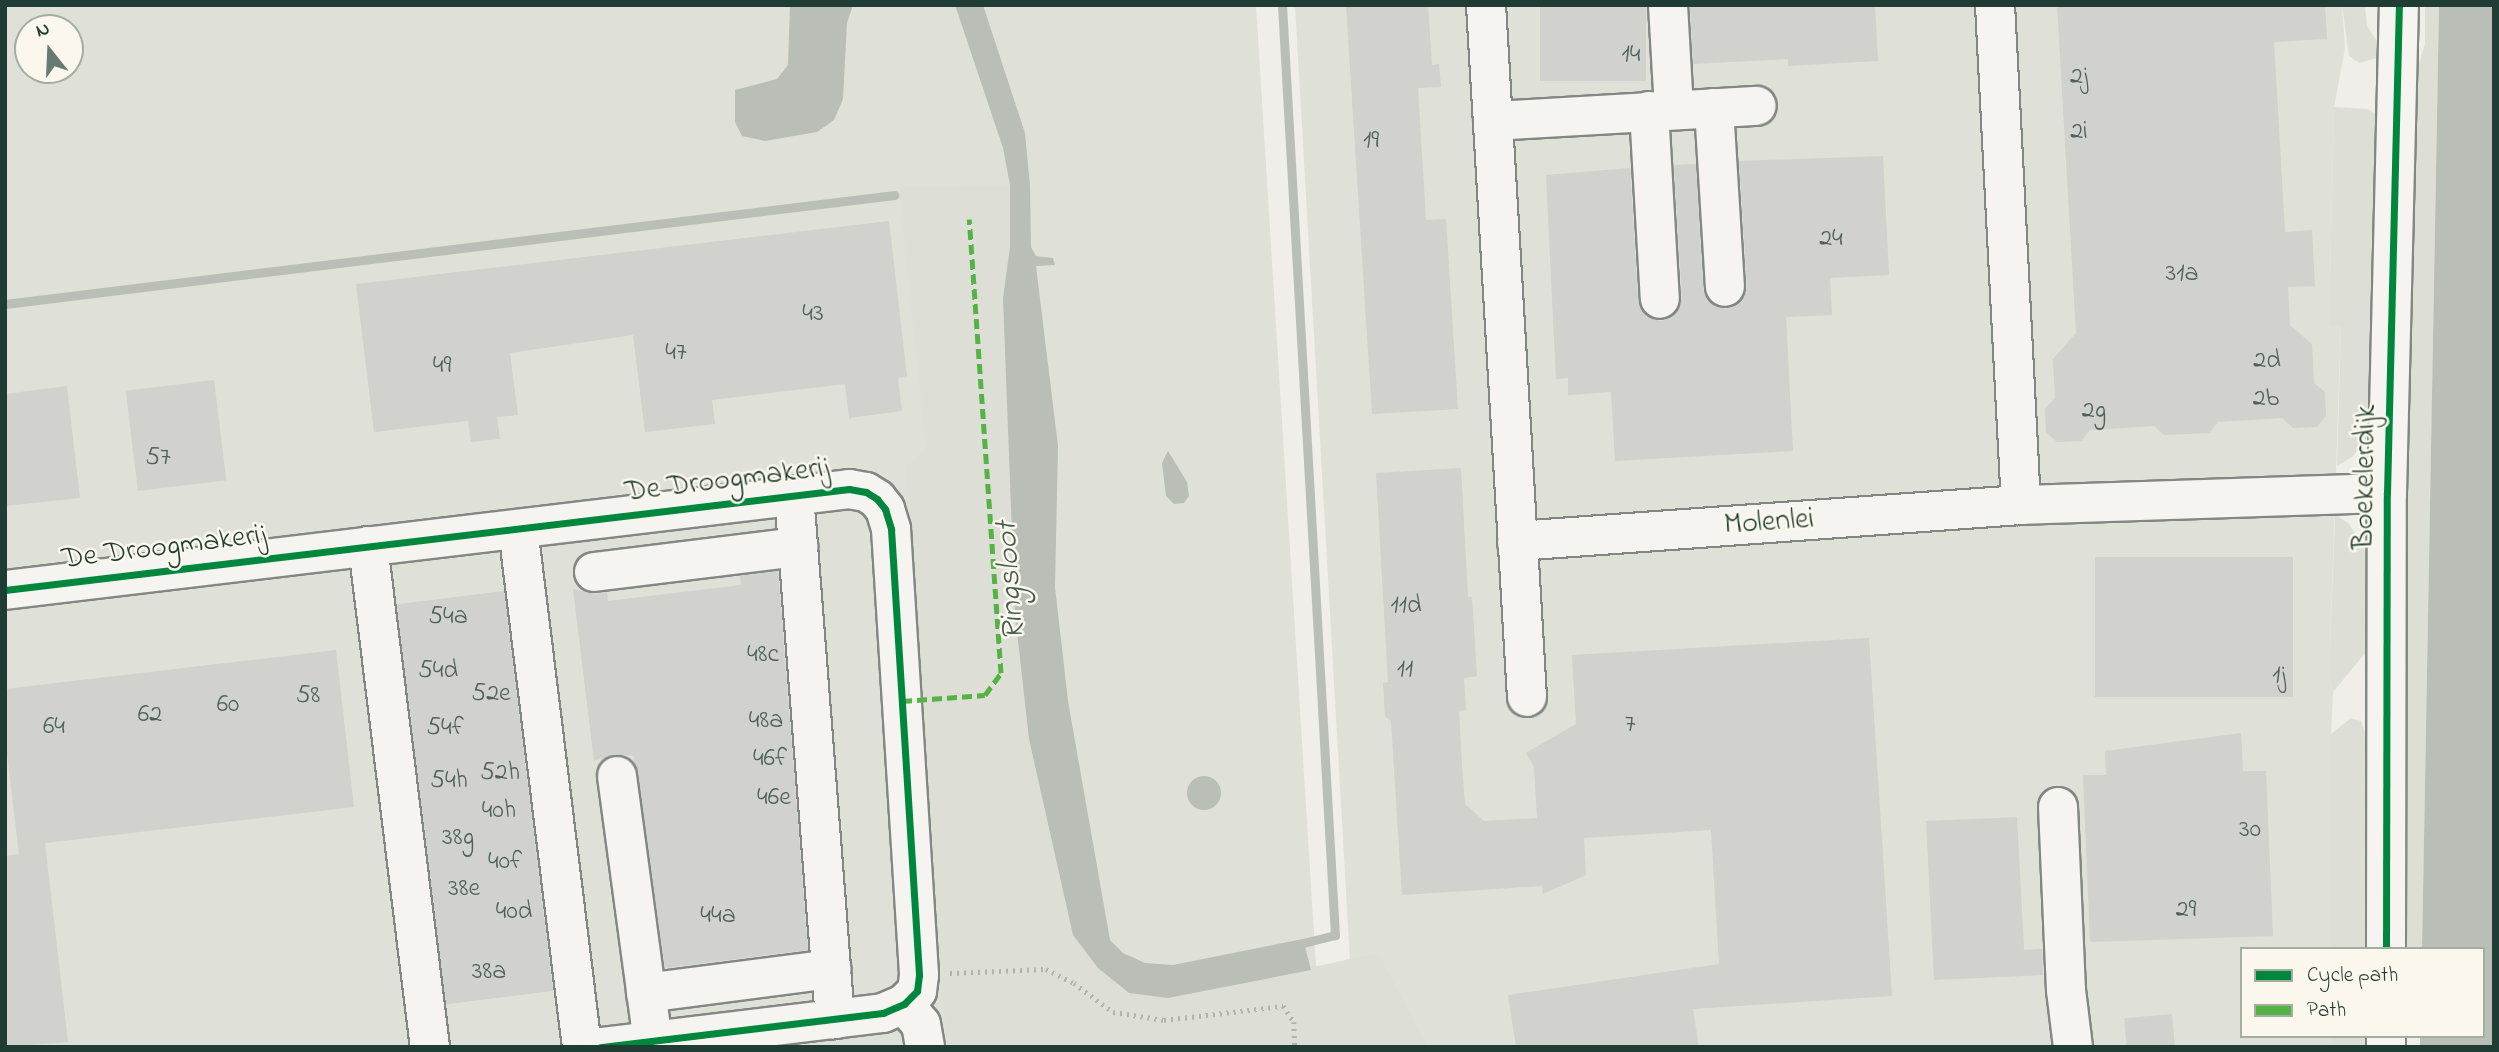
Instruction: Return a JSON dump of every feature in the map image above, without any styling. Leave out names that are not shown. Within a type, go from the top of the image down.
[{"type":"street","points":[[1486,5],[1527,697]]},
{"type":"street","points":[[1660,299],[1662,111],[1668,5]]},
{"type":"street","points":[[1995,5],[2021,505]]},
{"type":"street","name":"Boekelerdijk","points":[[2386,947],[2387,493],[2399,5]]},
{"type":"street","points":[[1493,121],[1757,106]]},
{"type":"street","points":[[1714,108],[1725,287]]},
{"type":"street","name":"De Droogmakerij","points":[[5,590],[794,495],[849,489],[866,492],[885,509],[890,520],[912,989],[925,1047]]},
{"type":"street","name":"Molenlei","points":[[1517,541],[2021,505],[2387,493]]},
{"type":"street","name":"De Droogmakerij","points":[[794,495],[835,1019]]},
{"type":"street","name":"De Droogmakerij","points":[[668,511],[675,562]]},
{"type":"street","points":[[518,529],[582,1047]]},
{"type":"street","points":[[368,546],[430,1047]]},
{"type":"street","points":[[594,572],[798,547]]},
{"type":"street","points":[[617,776],[646,993],[668,1042]]},
{"type":"street","points":[[2058,807],[2066,990],[2073,1047]]},
{"type":"street","points":[[646,993],[831,969]]},
{"type":"street","points":[[601,1047],[750,1038],[835,1019],[883,1013],[912,989]]},
{"type":"path","points":[[912,989],[1046,970],[1074,983],[1113,1012],[1164,1020],[1283,1006],[1294,1022],[1294,1047]]},
{"type":"shaded area","points":[[5,5],[1256,5],[1321,1047],[5,1047]]},
{"type":"shaded area","points":[[790,5],[853,5],[847,23],[843,99],[834,120],[817,132],[765,141],[742,136],[735,122],[735,90],[777,79],[788,65]]},
{"type":"shaded area","points":[[955,5],[983,5],[1025,133],[1030,186],[1031,247],[1036,256],[1053,258],[1055,265],[1036,266],[1058,446],[1055,587],[1068,701],[1110,940],[1123,953],[1145,963],[1173,965],[1303,939],[1311,970],[1168,998],[1129,993],[1098,968],[1073,935],[1029,739],[1015,614],[1003,298],[1010,247],[1010,185],[1003,148]]},
{"type":"shaded area","points":[[1295,5],[2342,5],[2345,48],[2334,107],[2329,325],[2341,325],[2329,677],[2333,692],[2331,947],[2240,947],[2240,1038],[2332,1038],[2332,1047],[1355,1047]]},
{"type":"shaded area","points":[[2342,5],[2365,5],[2367,26],[2383,50],[2376,58],[2360,63],[2349,56]]},
{"type":"shaded area","points":[[2425,5],[2439,5],[2422,947],[2403,947],[2405,449],[2416,74],[2425,44]]},
{"type":"shaded area","points":[[2439,5],[2494,5],[2494,1047],[2420,1047],[2420,1038],[2485,1038],[2485,947],[2422,947]]},
{"type":"shaded area","points":[[2334,107],[2368,109],[2380,117],[2373,431],[2352,457],[2337,466],[2341,326],[2329,325]]},
{"type":"shaded area","points":[[1010,185],[1010,247],[1003,298],[1015,614],[1029,739],[1073,935],[1168,998],[1378,953],[1428,1047],[948,1047],[940,974],[906,467],[926,449],[899,187]]},
{"type":"shaded area","points":[[1168,451],[1187,482],[1189,496],[1184,503],[1174,504],[1166,496],[1162,463]]},
{"type":"shaded area","points":[[2335,514],[2349,524],[2368,554],[2371,646],[2333,692],[2329,677]]},
{"type":"shaded area","points":[[2351,718],[2361,721],[2370,748],[2369,947],[2331,947],[2331,734]]},
{"type":"shaded area","points":[[1204,776],[1216,781],[1221,793],[1216,805],[1204,810],[1192,805],[1187,793],[1192,781]]},
{"type":"shaded area","points":[[2332,1038],[2370,1038],[2370,1047],[2332,1047]]},
{"type":"building","points":[[1346,5],[1428,5],[1432,65],[1439,64],[1441,87],[1418,88],[1426,220],[1446,219],[1458,409],[1372,414]]},
{"type":"building","points":[[1540,5],[1646,5],[1646,81],[1540,81]]},
{"type":"building","points":[[1690,5],[1875,5],[1878,61],[1788,66],[1788,59],[1693,64]]},
{"type":"building","points":[[2057,5],[2325,5],[2327,39],[2274,42],[2285,232],[2312,230],[2315,286],[2288,287],[2290,325],[2312,344],[2314,383],[2325,392],[2326,416],[2317,427],[2293,428],[2282,418],[2218,422],[2209,433],[2164,435],[2154,426],[2090,430],[2081,441],[2057,442],[2046,432],[2045,409],[2055,398],[2053,359],[2076,333]]},
{"type":"building","points":[[1883,156],[1889,275],[1830,278],[1832,315],[1786,317],[1793,451],[1615,461],[1611,392],[1568,395],[1568,378],[1556,379],[1546,175],[1630,168],[1638,300],[1642,312],[1651,319],[1661,321],[1673,317],[1682,298],[1674,165],[1696,164],[1703,289],[1707,300],[1716,307],[1726,309],[1738,305],[1745,296],[1747,286],[1739,161]]},
{"type":"building","points":[[889,221],[907,376],[898,378],[902,411],[849,418],[845,384],[712,400],[715,424],[645,432],[633,335],[510,353],[518,415],[497,417],[500,439],[471,442],[468,421],[374,432],[356,284]]},
{"type":"building","points":[[214,380],[226,480],[138,491],[126,391]]},
{"type":"building","points":[[67,386],[80,498],[5,506],[5,394]]},
{"type":"building","points":[[1461,468],[1468,597],[1472,597],[1477,676],[1464,678],[1466,710],[1459,711],[1465,804],[1484,821],[1537,818],[1534,767],[1526,753],[1576,724],[1572,655],[1869,638],[1892,996],[1693,1009],[1699,1047],[1516,1047],[1508,995],[1719,964],[1711,830],[1584,838],[1586,875],[1543,894],[1542,886],[1402,895],[1391,721],[1385,716],[1383,683],[1388,682],[1376,473]]},
{"type":"building","points":[[2095,557],[2293,557],[2293,697],[2095,697]]},
{"type":"building","points":[[778,571],[808,950],[665,968],[634,756],[615,754],[594,761],[573,589],[596,594],[607,592],[608,601],[741,585],[740,576]]},
{"type":"building","points":[[504,591],[553,991],[446,1004],[397,604]]},
{"type":"building","points":[[336,650],[354,807],[45,843],[68,1042],[5,1047],[5,856],[19,854],[5,738],[5,689]]},
{"type":"building","points":[[2241,733],[2243,771],[2266,771],[2273,936],[2090,942],[2083,775],[2106,775],[2105,751]]},
{"type":"building","points":[[2017,817],[2024,950],[2042,949],[2043,975],[1934,980],[1926,821]]},
{"type":"building","points":[[2172,1014],[2175,1047],[2127,1047],[2124,1018]]},
{"type":"waterway","points":[[1282,5],[1335,935],[1304,943]]},
{"type":"waterway","points":[[5,304],[894,195]]},
{"type":"marked path","points":[[902,701],[985,695],[1001,673],[969,219]]},
{"type":"cycle path","points":[[2386,947],[2387,493],[2399,5]]},
{"type":"cycle path","points":[[5,590],[849,489],[866,492],[877,499],[885,509],[891,529],[919,975],[917,991],[904,1004],[883,1013],[601,1047]]},
{"type":"water label","name":"Ringsloot","points":[[1012,581]]}]
